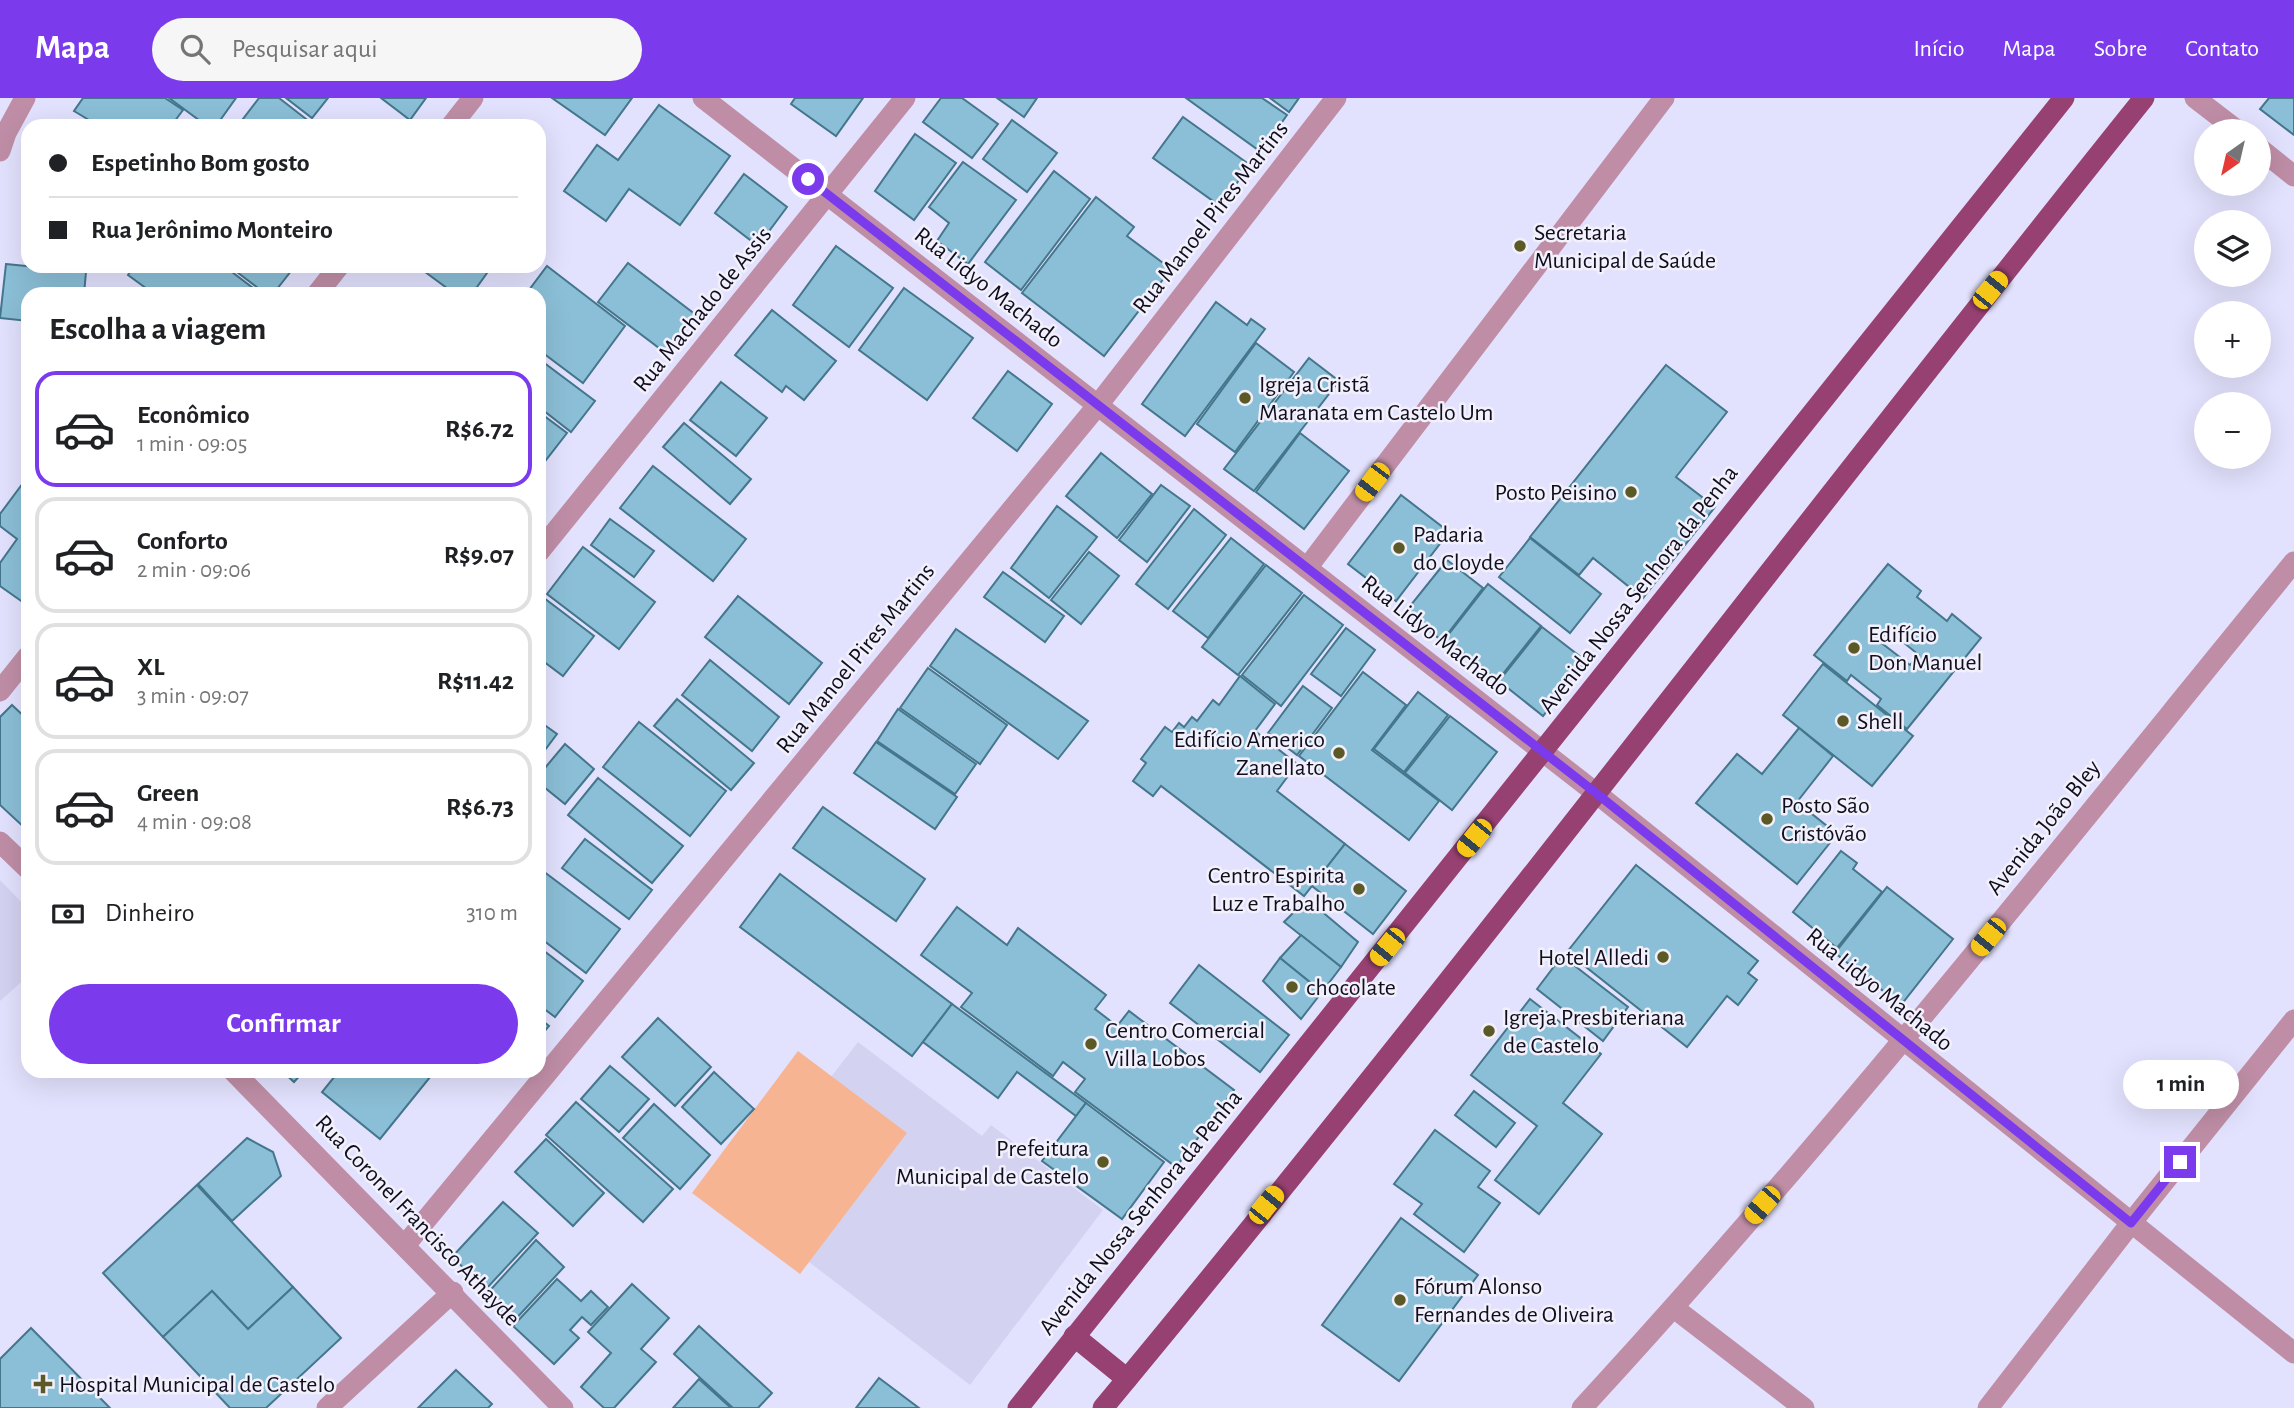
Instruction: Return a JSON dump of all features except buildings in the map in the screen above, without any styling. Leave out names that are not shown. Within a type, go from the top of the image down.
[{"type":"main road","name":"Avenida Nossa Senhora da Penha","points":[[1018,1408],[2064,98]]},
{"type":"main road","points":[[1103,1408],[1596,793],[1921,375],[2144,98]]},
{"type":"main road","points":[[1074,1336],[1127,1379]]},
{"type":"street","points":[[0,151],[6,133],[25,98]]},
{"type":"street","points":[[456,119],[473,98]]},
{"type":"street","name":"Rua Lidyo Machado","points":[[703,98],[1596,793],[2294,1353]]},
{"type":"street","name":"Rua Machado de Assis","points":[[546,543],[905,98]]},
{"type":"street","name":"Rua Manoel Pires Martins","points":[[546,1075],[1098,405],[1336,98]]},
{"type":"street","points":[[1307,568],[1664,98]]},
{"type":"street","points":[[2195,98],[2222,119]]},
{"type":"street","points":[[2272,158],[2294,176]]},
{"type":"street","points":[[322,287],[334,273]]},
{"type":"street","name":"Avenida João Bley","points":[[1582,1408],[1674,1308],[1902,1041],[2294,562]]},
{"type":"street","points":[[0,691],[21,665]]},
{"type":"street","points":[[0,842],[21,862]]},
{"type":"street","points":[[1988,1408],[2131,1223],[2294,1020]]},
{"type":"street","name":"Rua Coronel Francisco Athayde","points":[[240,1078],[407,1244],[563,1408]]},
{"type":"street","name":"Rua Manoel Pires Martins","points":[[407,1244],[544,1078]]},
{"type":"street","points":[[327,1408],[453,1292]]},
{"type":"street","points":[[1674,1308],[1804,1408]]},
{"type":"shaded area","points":[[0,880],[21,902],[21,982],[0,1001]]},
{"type":"shaded area","points":[[858,1042],[982,1136],[991,1125],[1103,1210],[970,1385],[809,1262],[906,1134],[831,1077]]},
{"type":"shaded area","points":[[798,1051],[907,1133],[800,1274],[692,1193]]},
{"type":"place","name":"Secretaria Municipal de Saúde","points":[[1520,246]]},
{"type":"place","name":"Igreja Cristã Maranata em Castelo Um","points":[[1245,398]]},
{"type":"place","name":"Posto Peisino","points":[[1631,492]]},
{"type":"place","name":"Padaria do Cloyde","points":[[1399,548]]},
{"type":"place","name":"Edifício Don Manuel","points":[[1854,648]]},
{"type":"place","name":"Shell","points":[[1843,721]]},
{"type":"place","name":"Edifício Americo Zanellato","points":[[1339,753]]},
{"type":"place","name":"Posto São Cristóvão","points":[[1767,819]]},
{"type":"place","name":"Centro Espirita Luz e Trabalho","points":[[1359,889]]},
{"type":"place","name":"Hotel Alledi","points":[[1663,957]]},
{"type":"place","name":"chocolate","points":[[1292,987]]},
{"type":"place","name":"Igreja Presbiteriana de Castelo","points":[[1489,1031]]},
{"type":"place","name":"Centro Comercial Villa Lobos","points":[[1091,1044]]},
{"type":"place","name":"Prefeitura Municipal de Castelo","points":[[1103,1162]]},
{"type":"place","name":"Fórum Alonso Fernandes de Oliveira","points":[[1400,1300]]},
{"type":"place","name":"Hospital Municipal de Castelo","points":[[43,1384]]},
{"type":"route","points":[[808,179],[1596,793],[2131,1223],[2180,1162]]}]
